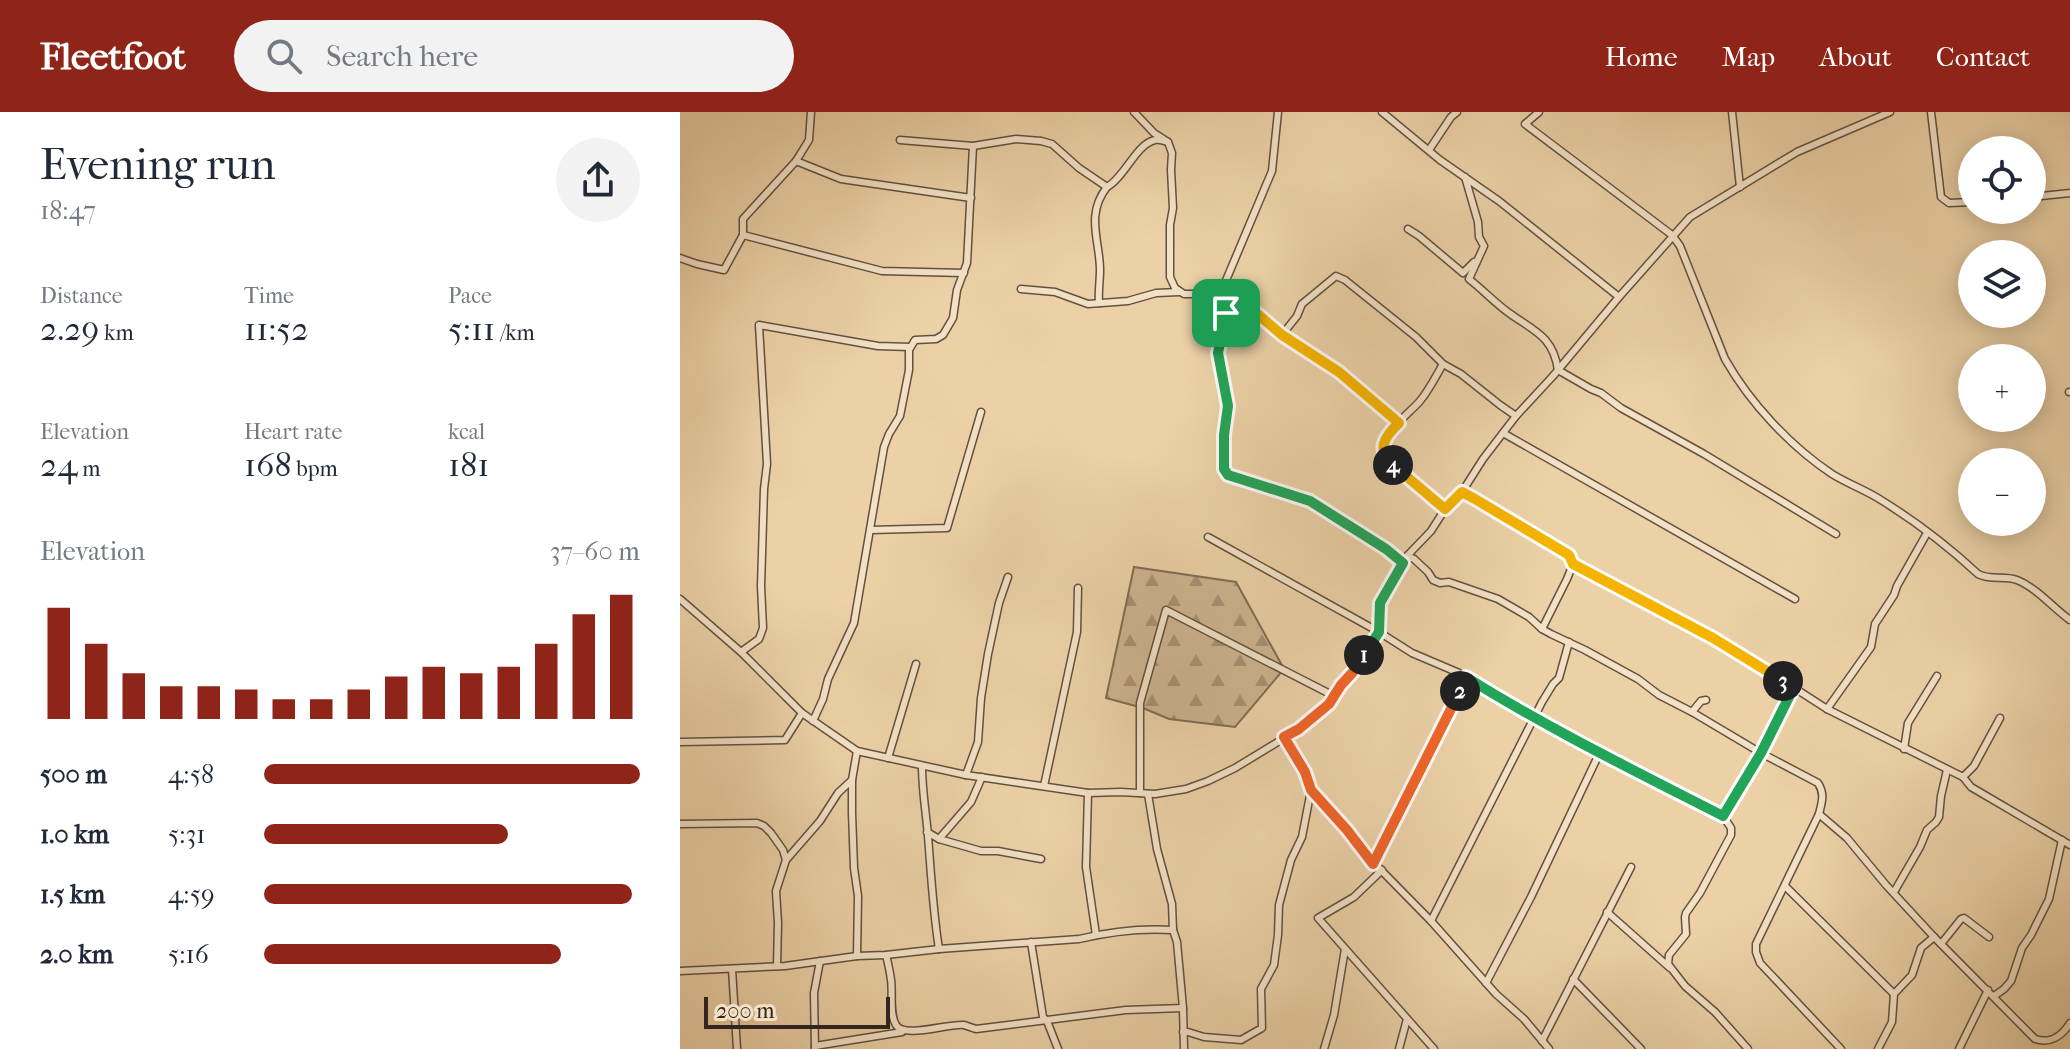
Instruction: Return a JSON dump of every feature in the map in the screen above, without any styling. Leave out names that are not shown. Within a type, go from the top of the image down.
[{"type":"street","points":[[680,258],[724,270],[743,235],[743,219],[796,161],[809,140],[811,112]]},
{"type":"street","points":[[1134,112],[1154,133],[1168,142],[1172,153],[1170,277],[1179,292]]},
{"type":"street","points":[[1226,313],[1219,297],[1272,171],[1278,112]]},
{"type":"street","points":[[1382,112],[1619,297]]},
{"type":"street","points":[[1429,150],[1457,112]]},
{"type":"street","points":[[1539,112],[1525,124],[1672,235],[1680,246],[1725,359],[1778,430],[1834,476],[1880,499],[1978,574],[1987,579],[2015,579],[2070,620]]},
{"type":"street","points":[[1732,112],[1740,187]]},
{"type":"street","points":[[680,599],[741,652],[802,713],[857,751],[966,775],[1088,793],[1155,794],[1186,789],[1208,781],[1299,729],[1329,704],[1379,632],[1380,603],[1405,560],[1462,492],[1516,416],[1690,217],[1817,142],[1890,112]]},
{"type":"street","points":[[1931,112],[1941,197],[1949,203],[1958,203]]},
{"type":"street","points":[[900,140],[973,146],[1016,139],[1041,141],[1052,144],[1107,187]]},
{"type":"street","points":[[1099,303],[1097,288],[1100,271],[1094,230],[1099,197],[1151,141],[1168,142]]},
{"type":"street","points":[[813,721],[854,623],[884,447],[900,416],[910,347],[915,340],[936,339],[949,328],[953,318],[957,290],[967,263],[973,146]]},
{"type":"street","points":[[796,161],[841,179],[971,198]]},
{"type":"street","points":[[1465,177],[1478,222],[1479,237],[1484,246]]},
{"type":"street","points":[[2046,196],[2070,193]]},
{"type":"street","points":[[1408,229],[1463,273],[1473,265],[1484,246]]},
{"type":"street","points":[[743,235],[882,271],[964,273]]},
{"type":"street","points":[[1484,246],[1469,279],[1508,313],[1537,331],[1552,348],[1558,370],[1836,534]]},
{"type":"street","points":[[1282,335],[1302,304],[1336,276],[1416,337],[1443,364],[1516,416]]},
{"type":"street","points":[[1021,289],[1055,292],[1088,304],[1128,301],[1156,293],[1179,292],[1219,297]]},
{"type":"street","points":[[1399,423],[1339,372],[1282,335],[1254,311],[1230,307],[1226,313],[1218,353],[1228,406],[1224,435],[1224,469],[1228,475],[1310,501],[1405,560],[1414,559],[1433,580],[1449,582],[1498,599],[1529,617],[1542,629],[1818,783],[1823,795],[1819,814],[1756,944],[1757,958],[1841,1049]]},
{"type":"street","points":[[741,652],[759,639],[763,628],[761,586],[767,464],[759,325],[878,346],[910,347]]},
{"type":"street","points":[[1443,364],[1422,399],[1390,432],[1383,451],[1385,457],[1445,509]]},
{"type":"street","points":[[870,530],[947,528],[981,412]]},
{"type":"street","points":[[1503,433],[1795,599]]},
{"type":"street","points":[[1462,492],[1569,555],[1573,564],[1727,645],[1827,709],[1963,777],[1971,787],[2070,845]]},
{"type":"street","points":[[1827,709],[1871,647],[1875,624],[1927,533]]},
{"type":"street","points":[[1208,537],[1412,653],[1466,677],[1599,754],[1723,816],[1731,828],[1731,835],[1686,913],[1686,934],[1669,955],[1670,968]]},
{"type":"street","points":[[1542,629],[1573,564]]},
{"type":"street","points":[[966,775],[978,742],[988,654],[1008,577]]},
{"type":"street","points":[[1044,786],[1077,632],[1078,588]]},
{"type":"street","points":[[1184,1049],[1172,904],[1144,794],[1140,703],[1166,610],[1334,696]]},
{"type":"street","points":[[1431,921],[1535,717],[1559,678],[1569,642]]},
{"type":"street","points":[[888,758],[916,664]]},
{"type":"street","points":[[1904,749],[1908,723],[1937,676]]},
{"type":"street","points":[[1373,864],[1466,677]]},
{"type":"street","points":[[1723,816],[1761,753],[1794,687]]},
{"type":"street","points":[[1692,712],[1701,701],[1706,700]]},
{"type":"street","points":[[680,742],[785,740],[802,713]]},
{"type":"street","points":[[1963,777],[1974,766],[2000,718]]},
{"type":"street","points":[[1284,737],[1305,772],[1311,790],[1373,864],[1431,921],[1549,1049]]},
{"type":"street","points":[[857,751],[852,780],[857,956]]},
{"type":"street","points":[[1486,983],[1599,754]]},
{"type":"street","points":[[922,766],[932,903],[939,949]]},
{"type":"street","points":[[1894,892],[1927,830],[1939,817],[1947,770]]},
{"type":"street","points":[[939,839],[971,802],[982,777]]},
{"type":"street","points":[[777,966],[776,891],[786,860],[820,821],[838,793],[852,780]]},
{"type":"street","points":[[1183,1032],[1241,1040],[1262,1028],[1261,989],[1274,965],[1281,895],[1291,860],[1302,837],[1311,790]]},
{"type":"street","points":[[1088,793],[1086,867],[1096,935]]},
{"type":"street","points":[[1819,814],[1847,838],[1934,937],[2035,1039],[2048,1040],[2064,1033],[2070,1023]]},
{"type":"street","points":[[680,824],[757,823],[771,833],[786,860]]},
{"type":"street","points":[[927,832],[939,839],[981,851],[1041,859]]},
{"type":"street","points":[[1994,996],[2011,981],[2022,948],[2049,899],[2062,840]]},
{"type":"street","points":[[1542,1041],[1631,867]]},
{"type":"street","points":[[1382,870],[1354,897],[1318,918],[1434,1049]]},
{"type":"street","points":[[1785,886],[1894,994]]},
{"type":"street","points":[[1607,912],[1670,968],[1748,1049]]},
{"type":"street","points":[[1941,944],[1964,918],[1989,937]]},
{"type":"street","points":[[680,971],[800,965],[857,956],[1173,930]]},
{"type":"street","points":[[1878,1049],[1892,1022],[1894,994],[1912,975],[1921,948],[1934,937]]},
{"type":"street","points":[[1031,942],[1043,1017],[1058,1049]]},
{"type":"street","points":[[1324,1049],[1334,1015],[1345,949]]},
{"type":"street","points":[[886,955],[896,1025],[898,1029],[906,1031]]},
{"type":"street","points":[[820,961],[814,993],[815,1048],[953,1025],[976,1029],[1126,1010],[1183,1008]]},
{"type":"street","points":[[732,969],[737,1049]]},
{"type":"street","points":[[1573,979],[1641,1049]]},
{"type":"street","points":[[1959,1049],[1988,990]]},
{"type":"street","points":[[1399,1049],[1407,1019]]},
{"type":"street","points":[[2037,1049],[2040,1041]]},
{"type":"green space","points":[[1134,567],[1236,582],[1284,669],[1235,727],[1169,719],[1106,698]]},
{"type":"route","points":[[1230,307],[1254,311],[1386,410],[1399,423],[1384,443],[1385,457],[1445,509],[1462,492],[1569,555],[1573,564],[1740,653],[1794,687],[1761,753],[1723,816],[1599,754],[1466,677],[1373,864],[1311,790],[1305,772],[1284,737],[1299,729],[1329,704],[1353,672],[1379,632],[1380,603],[1403,563],[1310,501],[1228,475],[1224,469],[1227,393],[1218,353],[1226,313],[1230,307]]}]
